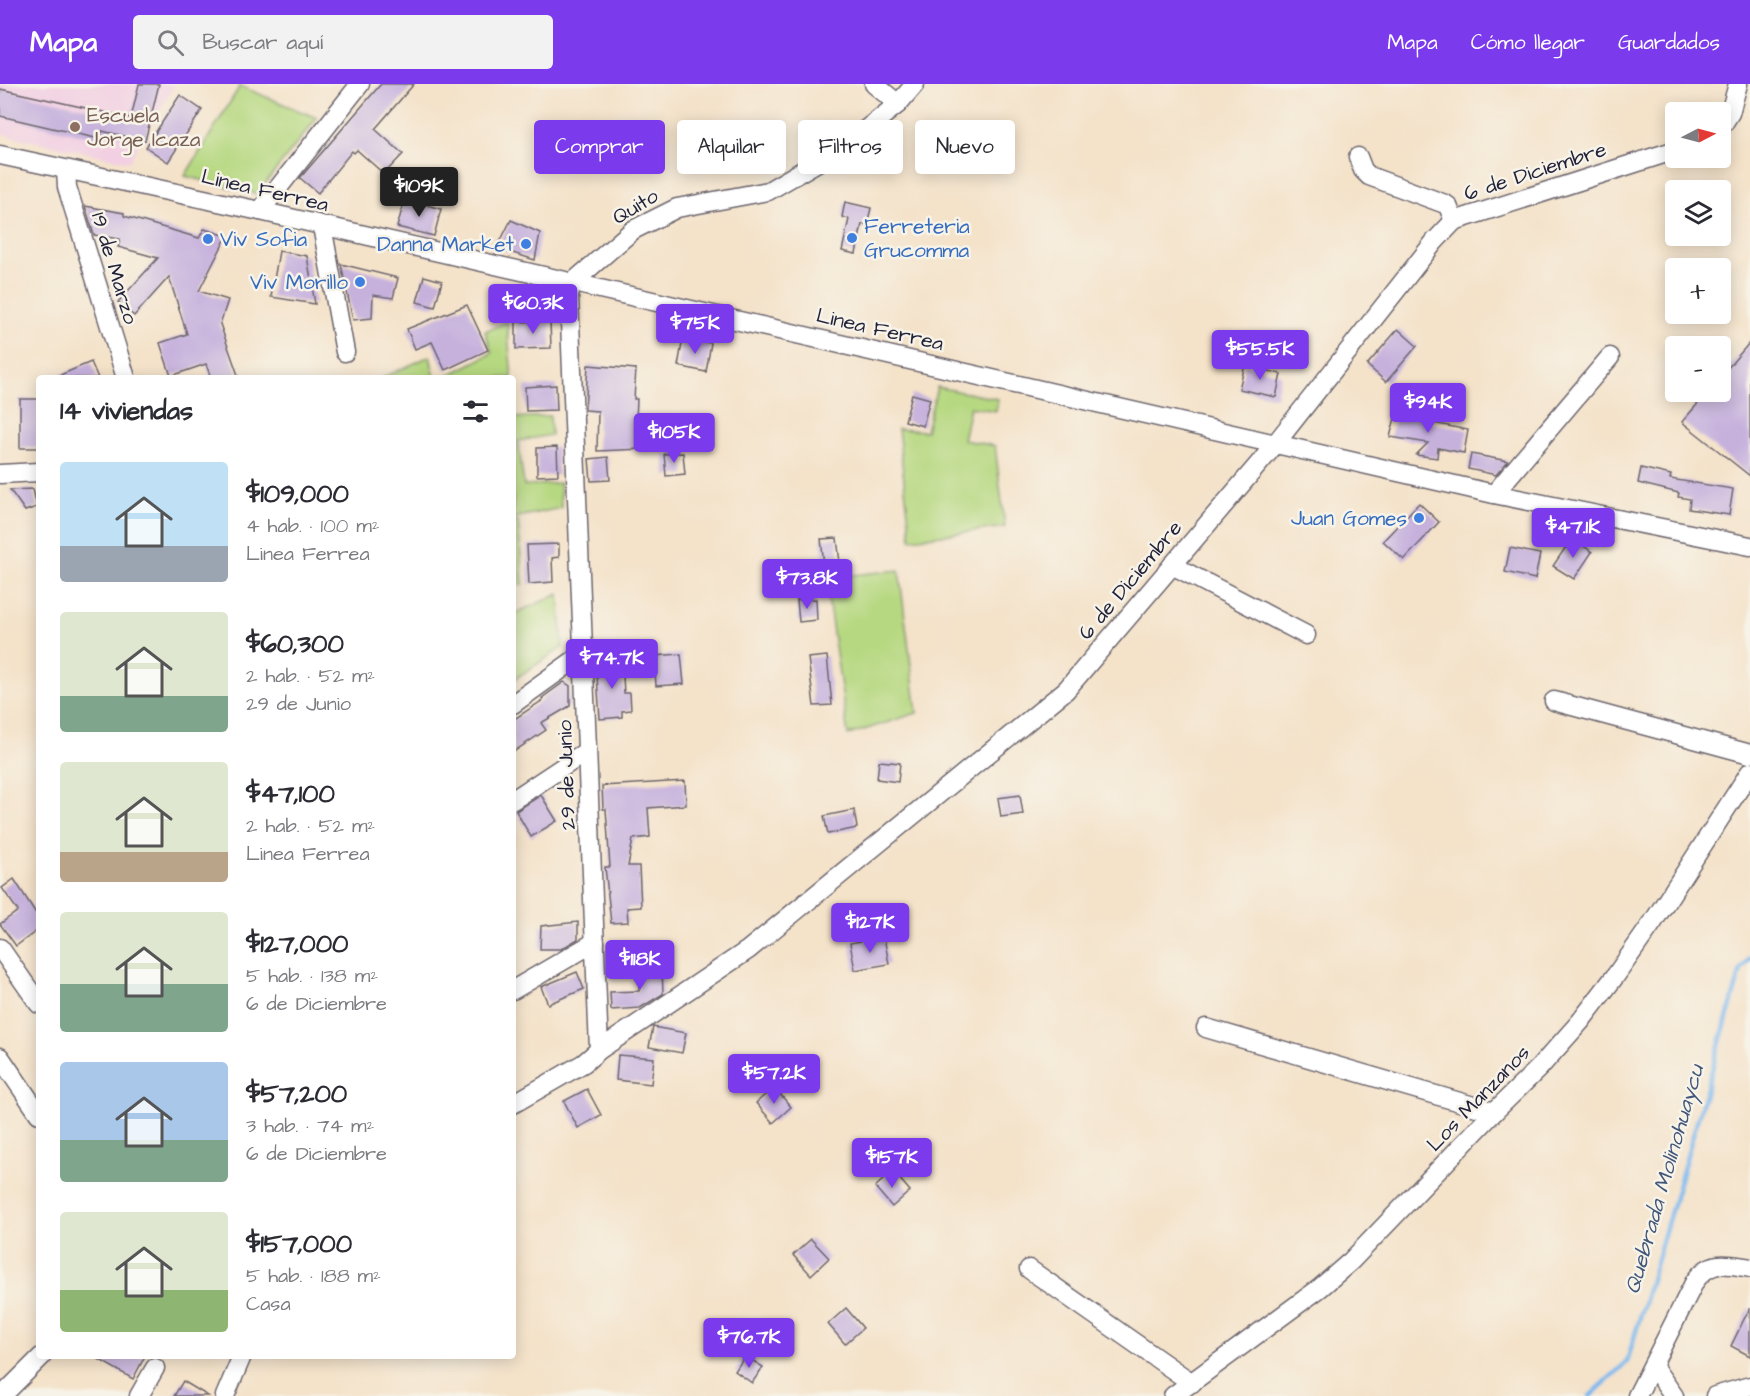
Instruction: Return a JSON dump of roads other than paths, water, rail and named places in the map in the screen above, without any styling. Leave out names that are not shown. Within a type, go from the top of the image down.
[{"type":"street","points":[[260,211],[360,84]]},
{"type":"street","points":[[874,84],[898,104]]},
{"type":"street","name":"Quito","points":[[572,283],[633,230],[677,208],[768,191],[845,146],[898,104],[915,84]]},
{"type":"street","points":[[1731,109],[1738,84]]},
{"type":"street","name":"6 de Diciembre","points":[[516,1102],[584,1062],[748,950],[1066,690],[1275,444],[1435,241],[1454,221],[1665,154]]},
{"type":"street","name":"Linea Ferrea","points":[[0,155],[260,211],[1494,494],[1750,546]]},
{"type":"street","points":[[1358,157],[1363,170],[1369,176],[1445,204],[1454,221]]},
{"type":"street","name":"19 de Marzo","points":[[66,170],[66,187],[125,375]]},
{"type":"street","points":[[322,226],[345,352]]},
{"type":"street","name":"29 de Junio","points":[[572,283],[569,296],[599,1050]]},
{"type":"street","points":[[1494,494],[1610,357]]},
{"type":"street","points":[[0,474],[36,472]]},
{"type":"street","points":[[1172,565],[1306,635]]},
{"type":"street","points":[[516,702],[584,653]]},
{"type":"street","points":[[1554,701],[1750,754]]},
{"type":"street","points":[[516,798],[587,751]]},
{"type":"street","name":"Los Manzanos","points":[[1173,1396],[1320,1288],[1351,1261],[1546,1060],[1580,1022],[1616,975],[1750,772]]},
{"type":"street","points":[[516,988],[595,942]]},
{"type":"street","points":[[0,948],[36,1000]]},
{"type":"street","points":[[1206,1028],[1494,1112]]},
{"type":"street","points":[[0,1057],[36,1110]]},
{"type":"street","points":[[1637,1396],[1701,1273],[1710,1266],[1719,1264],[1750,1268]]},
{"type":"street","points":[[1029,1269],[1192,1383]]},
{"type":"street","points":[[2,1396],[39,1359]]},
{"type":"street","points":[[228,1395],[241,1359]]},
{"type":"street","points":[[1653,1366],[1674,1396]]},
{"type":"street","points":[[139,1396],[155,1368]]},
{"type":"street","points":[[1715,1396],[1750,1386]]},
{"type":"waterway","name":"Quebrada Molinohuaycu","points":[[1590,1396],[1627,1362],[1741,970],[1750,958]]},
{"type":"place","name":"Escuela Jorge Icaza","points":[[75,127]]},
{"type":"place","name":"Ferreteria Grucomma","points":[[852,238]]},
{"type":"place","name":"Viv Sofia","points":[[208,239]]},
{"type":"place","name":"Danna Market","points":[[526,244]]},
{"type":"place","name":"Viv Morillo","points":[[360,282]]},
{"type":"place","name":"Juan Gomes","points":[[1419,518]]}]
